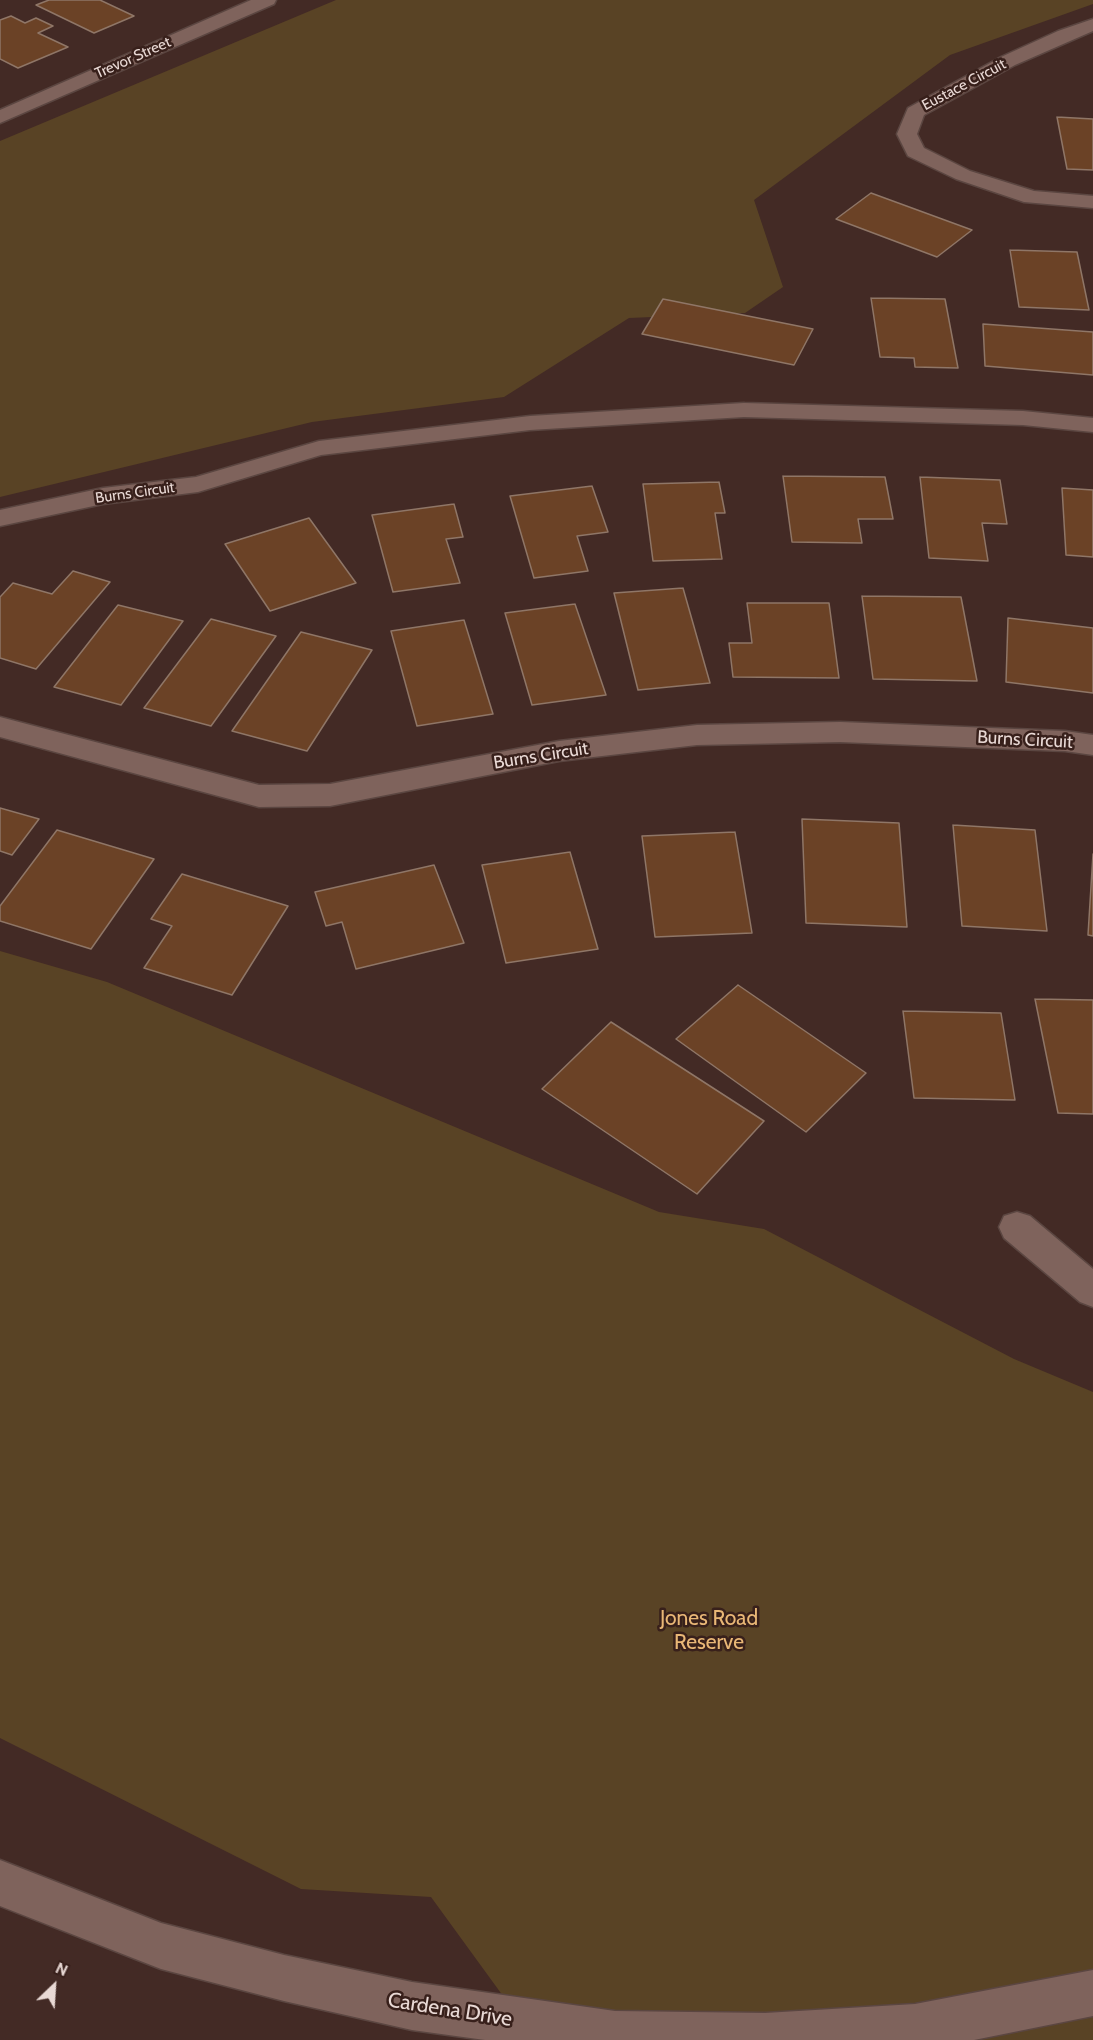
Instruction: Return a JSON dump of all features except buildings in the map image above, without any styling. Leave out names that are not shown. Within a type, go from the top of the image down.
[{"type":"street","name":"Trevor Street","points":[[0,117],[267,0]]},
{"type":"street","name":"Eustace Circuit","points":[[1093,25],[1008,61],[915,112],[907,134],[915,152],[963,175],[1032,197],[1093,202]]},
{"type":"street","name":"Burns Circuit","points":[[0,518],[103,496],[198,484],[319,448],[530,423],[744,410],[1023,418],[1093,425]]},
{"type":"street","name":"Burns Circuit","points":[[0,727],[259,796],[330,795],[559,751],[697,735],[840,732],[1053,740],[1093,745]]},
{"type":"street","points":[[1017,1227],[1093,1291]]},
{"type":"street","name":"Cardena Drive","points":[[0,1883],[161,1946],[284,1978],[412,2006],[615,2035],[765,2037],[915,2028],[1093,1993]]},
{"type":"green space","points":[[336,0],[1093,0],[1093,4],[950,55],[754,200],[783,287],[745,313],[629,318],[504,397],[312,422],[0,497],[0,141]]},
{"type":"green space","name":"Jones Road Reserve","points":[[0,951],[107,982],[659,1212],[764,1229],[1014,1359],[1093,1392],[1093,2040],[535,2040],[431,1897],[301,1889],[0,1738]]}]
